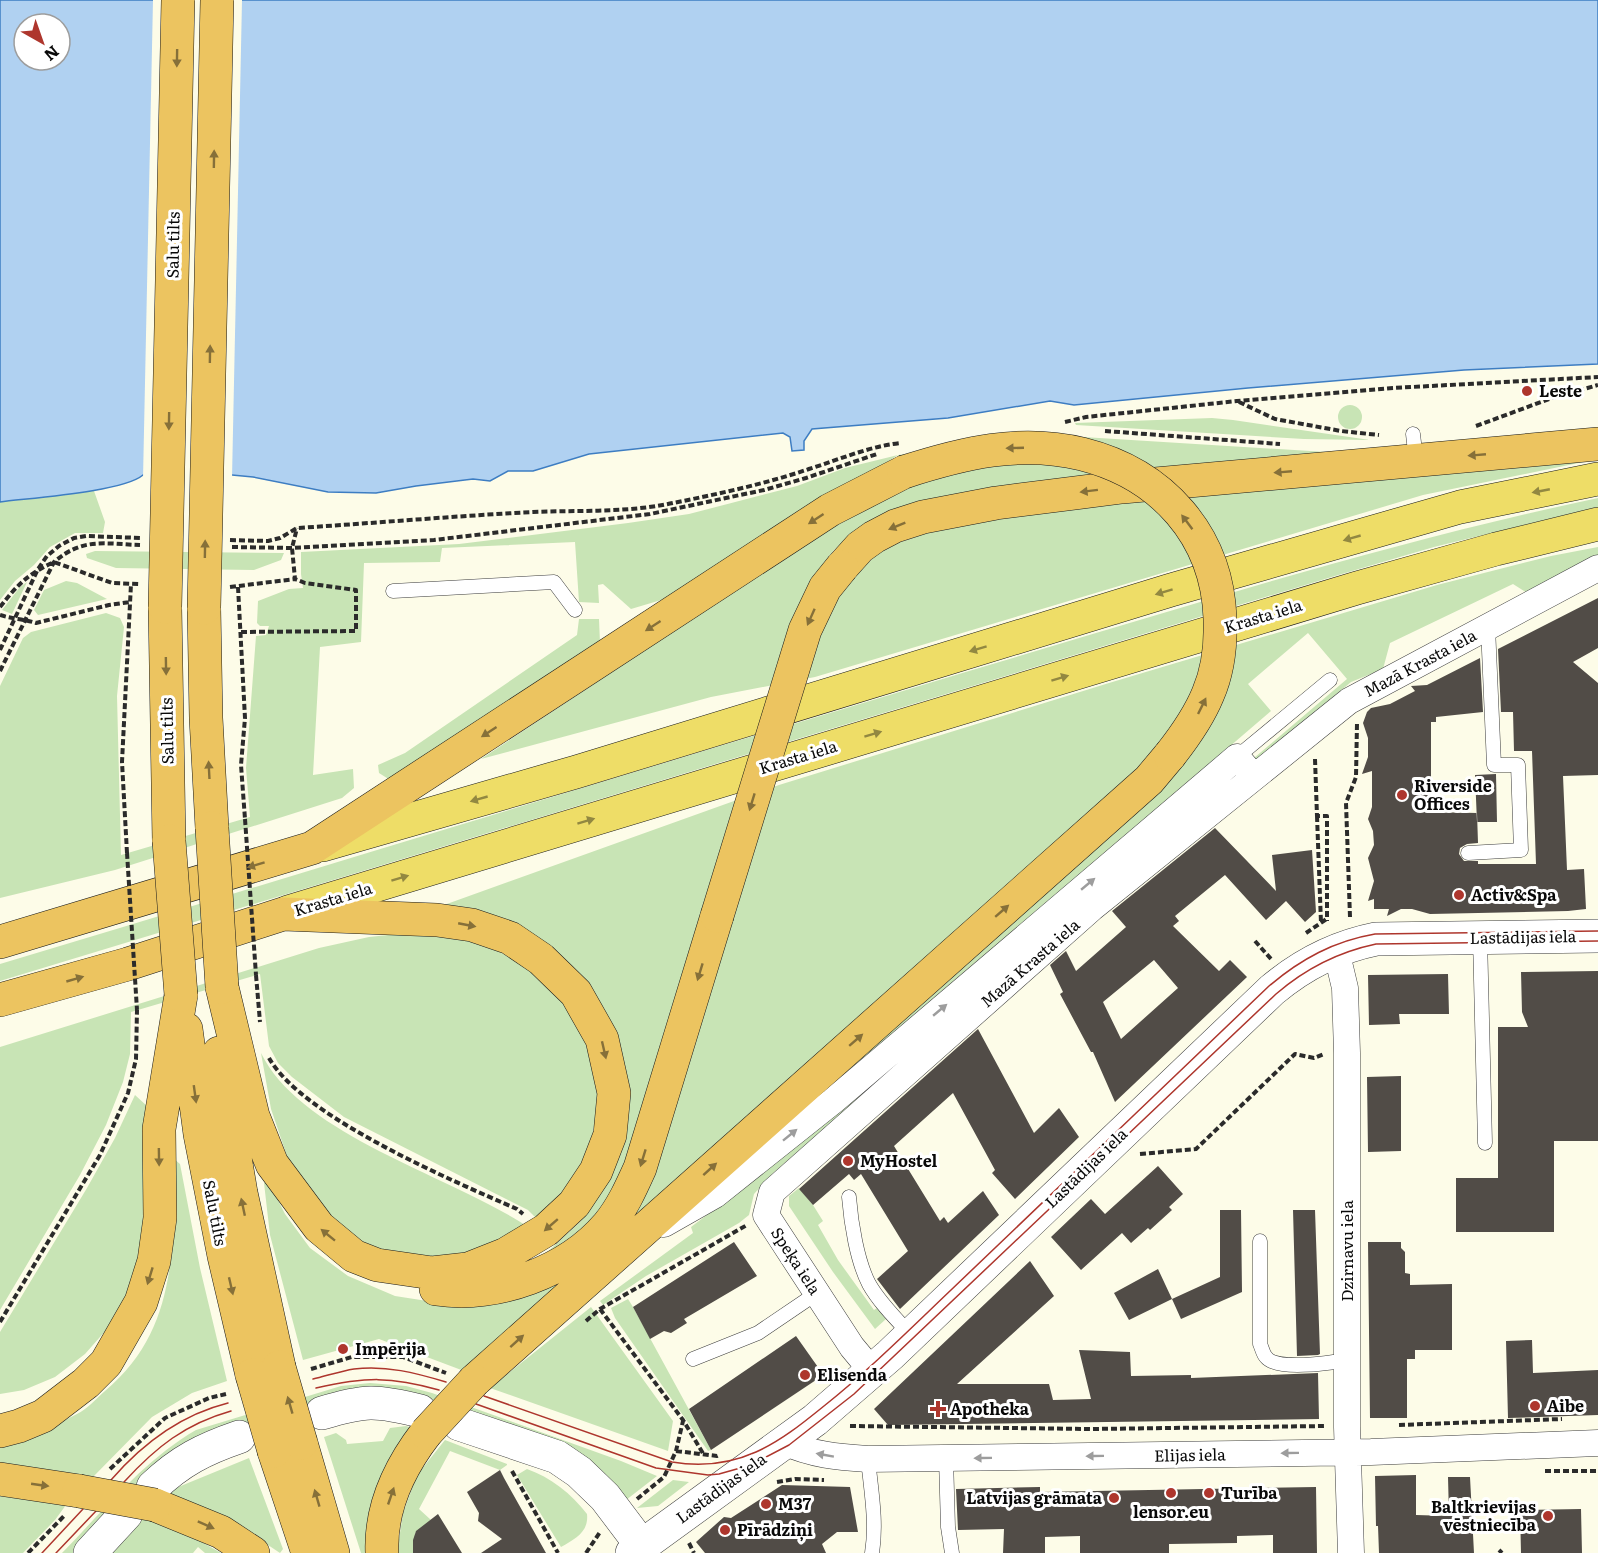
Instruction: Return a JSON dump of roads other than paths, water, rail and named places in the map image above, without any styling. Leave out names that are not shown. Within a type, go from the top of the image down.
[{"type":"highway","name":"Salu tilts","points":[[178,0],[157,596],[169,841],[181,995],[200,1134],[224,1256],[265,1371],[287,1447]]},
{"type":"highway","name":"Salu tilts","points":[[217,0],[212,598],[206,718],[222,987],[219,1062],[265,1371]]},
{"type":"highway","points":[[377,1266],[391,1278],[413,1286],[450,1291],[490,1288],[525,1279],[556,1266],[584,1248],[608,1225],[627,1198],[640,1168],[805,630],[825,588],[842,567],[874,537],[895,526],[923,517],[996,503],[1414,447],[1598,444]]},
{"type":"highway","points":[[0,942],[312,848],[830,510],[904,457],[951,456],[1019,448],[1053,449],[1081,454],[1108,462],[1132,473],[1155,489],[1170,502],[1197,536],[1214,572],[1220,605],[1221,634],[1218,661],[1209,692],[1185,736],[1170,755],[1149,780],[620,1249],[464,1378],[423,1422],[411,1453],[395,1483],[385,1512],[382,1553]]},
{"type":"highway","points":[[222,987],[253,1116],[272,1164],[319,1227],[354,1256],[377,1266],[432,1273],[468,1269],[506,1254],[546,1230],[574,1204],[596,1171],[610,1135],[614,1093],[602,1039],[576,993],[541,959],[510,938],[472,925],[437,920],[283,914]]},
{"type":"highway","name":"Krasta iela","points":[[6,1001],[283,914]]},
{"type":"highway","points":[[0,924],[63,923]]},
{"type":"highway","points":[[0,1431],[43,1416],[86,1383],[106,1363],[141,1302],[154,1261],[160,1218],[159,1129],[181,995]]},
{"type":"highway","points":[[0,1410],[74,1392]]},
{"type":"highway","points":[[287,1447],[308,1553]]},
{"type":"highway","points":[[287,1447],[333,1553]]},
{"type":"highway","points":[[0,1479],[76,1499],[145,1502],[221,1532],[253,1553]]},
{"type":"main road","points":[[312,848],[576,771],[1182,587],[1438,513],[1598,479]]},
{"type":"main road","name":"Krasta iela","points":[[283,914],[1357,588],[1496,549],[1598,524]]},
{"type":"street","name":"Mazā Krasta iela","points":[[812,1155],[1092,908],[1245,767],[1314,728],[1349,701],[1598,568]]},
{"type":"street","points":[[620,1249],[715,1195],[1245,767]]},
{"type":"street","name":"Lastādijas iela","points":[[637,1549],[815,1420],[872,1371],[1272,990],[1299,969],[1326,943],[1376,939],[1598,936]]},
{"type":"street","name":"Dzirnavu iela","points":[[1326,943],[1345,988],[1350,1553]]},
{"type":"street","name":"Speķa iela","points":[[812,1155],[772,1192],[766,1215],[852,1347],[872,1371]]},
{"type":"street","points":[[322,1413],[355,1403],[375,1401],[423,1422]]},
{"type":"street","points":[[459,1424],[557,1457],[579,1472],[605,1497],[637,1549]]},
{"type":"street","points":[[90,1553],[145,1502],[170,1471],[191,1456],[239,1437]]},
{"type":"street","name":"Elijas iela","points":[[784,1442],[800,1450],[825,1456],[868,1459],[1348,1452],[1598,1443]]},
{"type":"lane","points":[[393,591],[554,582],[575,610]]},
{"type":"lane","points":[[1468,853],[1521,850],[1518,765],[1494,765],[1488,627]]},
{"type":"lane","points":[[1245,767],[1330,680]]},
{"type":"lane","points":[[1480,937],[1485,1143]]},
{"type":"lane","points":[[849,1197],[859,1254],[870,1284],[911,1335]]},
{"type":"lane","points":[[1260,1241],[1260,1344],[1266,1359],[1276,1365],[1324,1364],[1347,1360]]},
{"type":"lane","points":[[693,1359],[758,1333],[817,1293]]},
{"type":"lane","points":[[946,1458],[948,1527],[952,1553]]},
{"type":"lane","points":[[868,1459],[874,1516],[872,1553]]},
{"type":"water","points":[[0,0],[1598,0],[1598,364],[1464,370],[1074,405],[1050,401],[948,418],[812,429],[804,441],[804,450],[792,451],[790,437],[783,433],[589,454],[533,471],[508,471],[490,481],[473,479],[376,493],[328,492],[232,475],[143,475],[116,486],[0,502]]},
{"type":"tram line","points":[[484,1396],[672,1462],[715,1463],[756,1452],[800,1425],[873,1364],[1269,986],[1293,967],[1332,946],[1375,934],[1598,931]]},
{"type":"tram line","points":[[476,1404],[656,1468],[708,1475],[751,1465],[789,1445],[854,1394],[1276,994],[1310,969],[1348,952],[1376,944],[1598,941]]},
{"type":"tram line","points":[[313,1379],[354,1369],[378,1368],[412,1373],[446,1382]]},
{"type":"tram line","points":[[316,1388],[364,1380],[392,1380],[439,1390]]},
{"type":"tram line","points":[[111,1480],[136,1454],[164,1432],[194,1415],[228,1403]]},
{"type":"tram line","points":[[124,1482],[172,1438],[199,1423],[231,1411]]},
{"type":"tram line","points":[[42,1553],[83,1509]]},
{"type":"tram line","points":[[56,1553],[96,1511]]},
{"type":"place","name":"Leste","points":[[1527,391]]},
{"type":"place","name":"Riverside Offices","points":[[1402,795]]},
{"type":"place","name":"Activ&Spa","points":[[1459,895]]},
{"type":"place","name":"MyHostel","points":[[848,1161]]},
{"type":"place","name":"Impērija","points":[[343,1349]]},
{"type":"place","name":"Elisenda","points":[[805,1375]]},
{"type":"place","name":"Aibe","points":[[1535,1406]]},
{"type":"place","name":"Apotheka","points":[[938,1409]]},
{"type":"place","name":"lensor.eu","points":[[1171,1493]]},
{"type":"place","name":"Turība","points":[[1209,1493]]},
{"type":"place","name":"Latvijas grāmata","points":[[1114,1498]]},
{"type":"place","name":"M37","points":[[766,1504]]},
{"type":"place","name":"Baltkrievijas vēstniecība","points":[[1548,1516]]},
{"type":"place","name":"Pīrādziņi","points":[[725,1530]]}]
